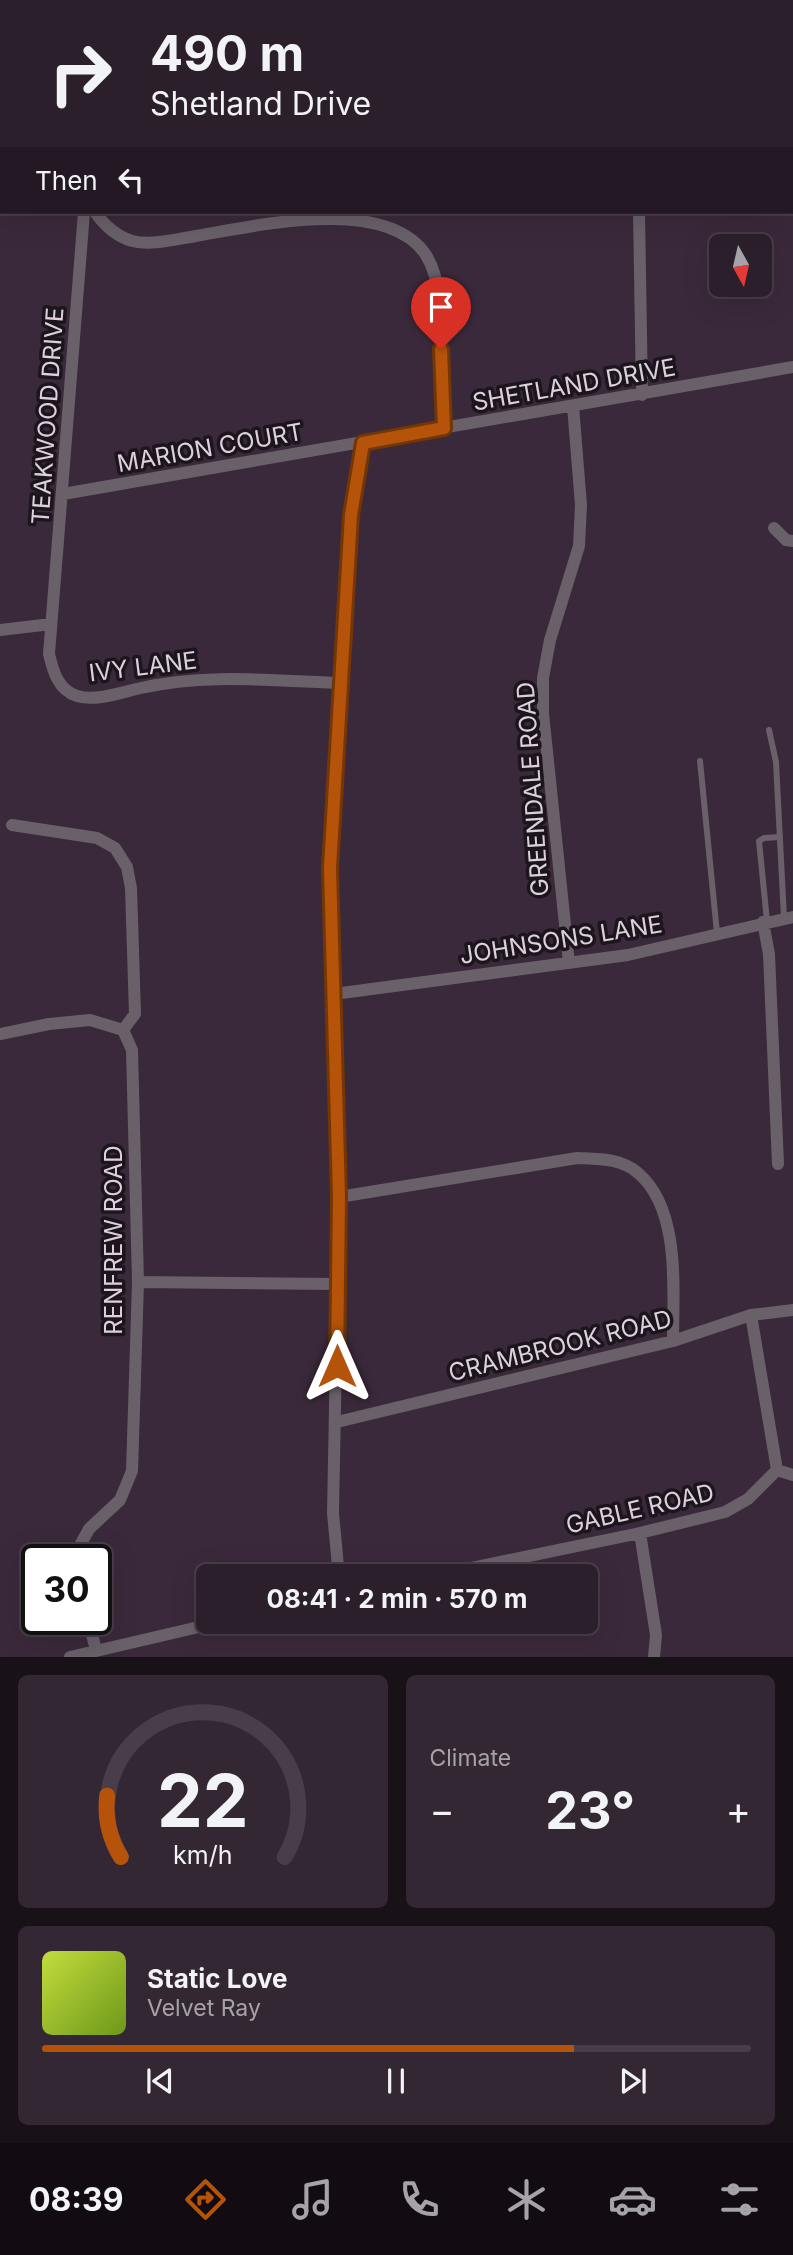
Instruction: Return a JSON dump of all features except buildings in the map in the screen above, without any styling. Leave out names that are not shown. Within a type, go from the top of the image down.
[{"type":"street","name":"TEAKWOOD DRIVE","points":[[51,624],[84,214]]},
{"type":"street","points":[[97,214],[111,231],[133,241],[159,242],[283,217],[352,220],[383,226],[408,238],[425,254],[435,274],[439,296],[444,428]]},
{"type":"street","points":[[639,214],[642,395]]},
{"type":"street","name":"SHETLAND DRIVE","points":[[363,443],[793,367]]},
{"type":"street","name":"GREENDALE ROAD","points":[[569,963],[543,713],[543,690],[550,640],[579,546],[581,505],[573,406]]},
{"type":"street","name":"MARION COURT","points":[[63,494],[363,443]]},
{"type":"street","points":[[338,1564],[333,1513],[337,1422],[339,1197],[330,868],[351,515],[363,443]]},
{"type":"street","points":[[774,528],[786,540],[793,541]]},
{"type":"street","points":[[0,630],[51,624]]},
{"type":"street","name":"IVY LANE","points":[[51,624],[49,654],[54,675],[64,688],[78,696],[97,697],[193,679],[340,682]]},
{"type":"street","points":[[0,1034],[49,1024],[90,1020],[123,1030],[135,1014],[131,888],[127,867],[115,848],[97,838],[12,825]]},
{"type":"street","name":"JOHNSONS LANE","points":[[334,994],[628,955],[765,921],[788,918]]},
{"type":"street","points":[[765,921],[769,954],[778,1164]]},
{"type":"street","name":"RENFREW ROAD","points":[[81,1544],[89,1529],[120,1500],[132,1471],[138,1282],[132,1049],[123,1030]]},
{"type":"street","points":[[339,1197],[577,1158],[611,1160],[638,1172],[656,1194],[674,1258],[673,1341]]},
{"type":"street","points":[[138,1282],[337,1284]]},
{"type":"street","name":"CRAMBROOK ROAD","points":[[337,1422],[673,1341],[751,1315],[793,1310]]},
{"type":"street","points":[[751,1315],[777,1470],[793,1475]]},
{"type":"street","name":"GABLE ROAD","points":[[491,1564],[725,1512],[748,1499],[777,1470]]},
{"type":"street","points":[[640,1533],[656,1634],[654,1657]]},
{"type":"street","points":[[70,1657],[196,1627]]},
{"type":"street","points":[[92,1635],[96,1650]]},
{"type":"lane","points":[[769,730],[776,762],[788,918]]},
{"type":"lane","points":[[700,761],[717,933]]},
{"type":"lane","points":[[765,921],[759,841],[780,837]]},
{"type":"route","points":[[337,1366],[339,1197],[330,868],[351,515],[363,443],[444,428],[441,349]]}]
